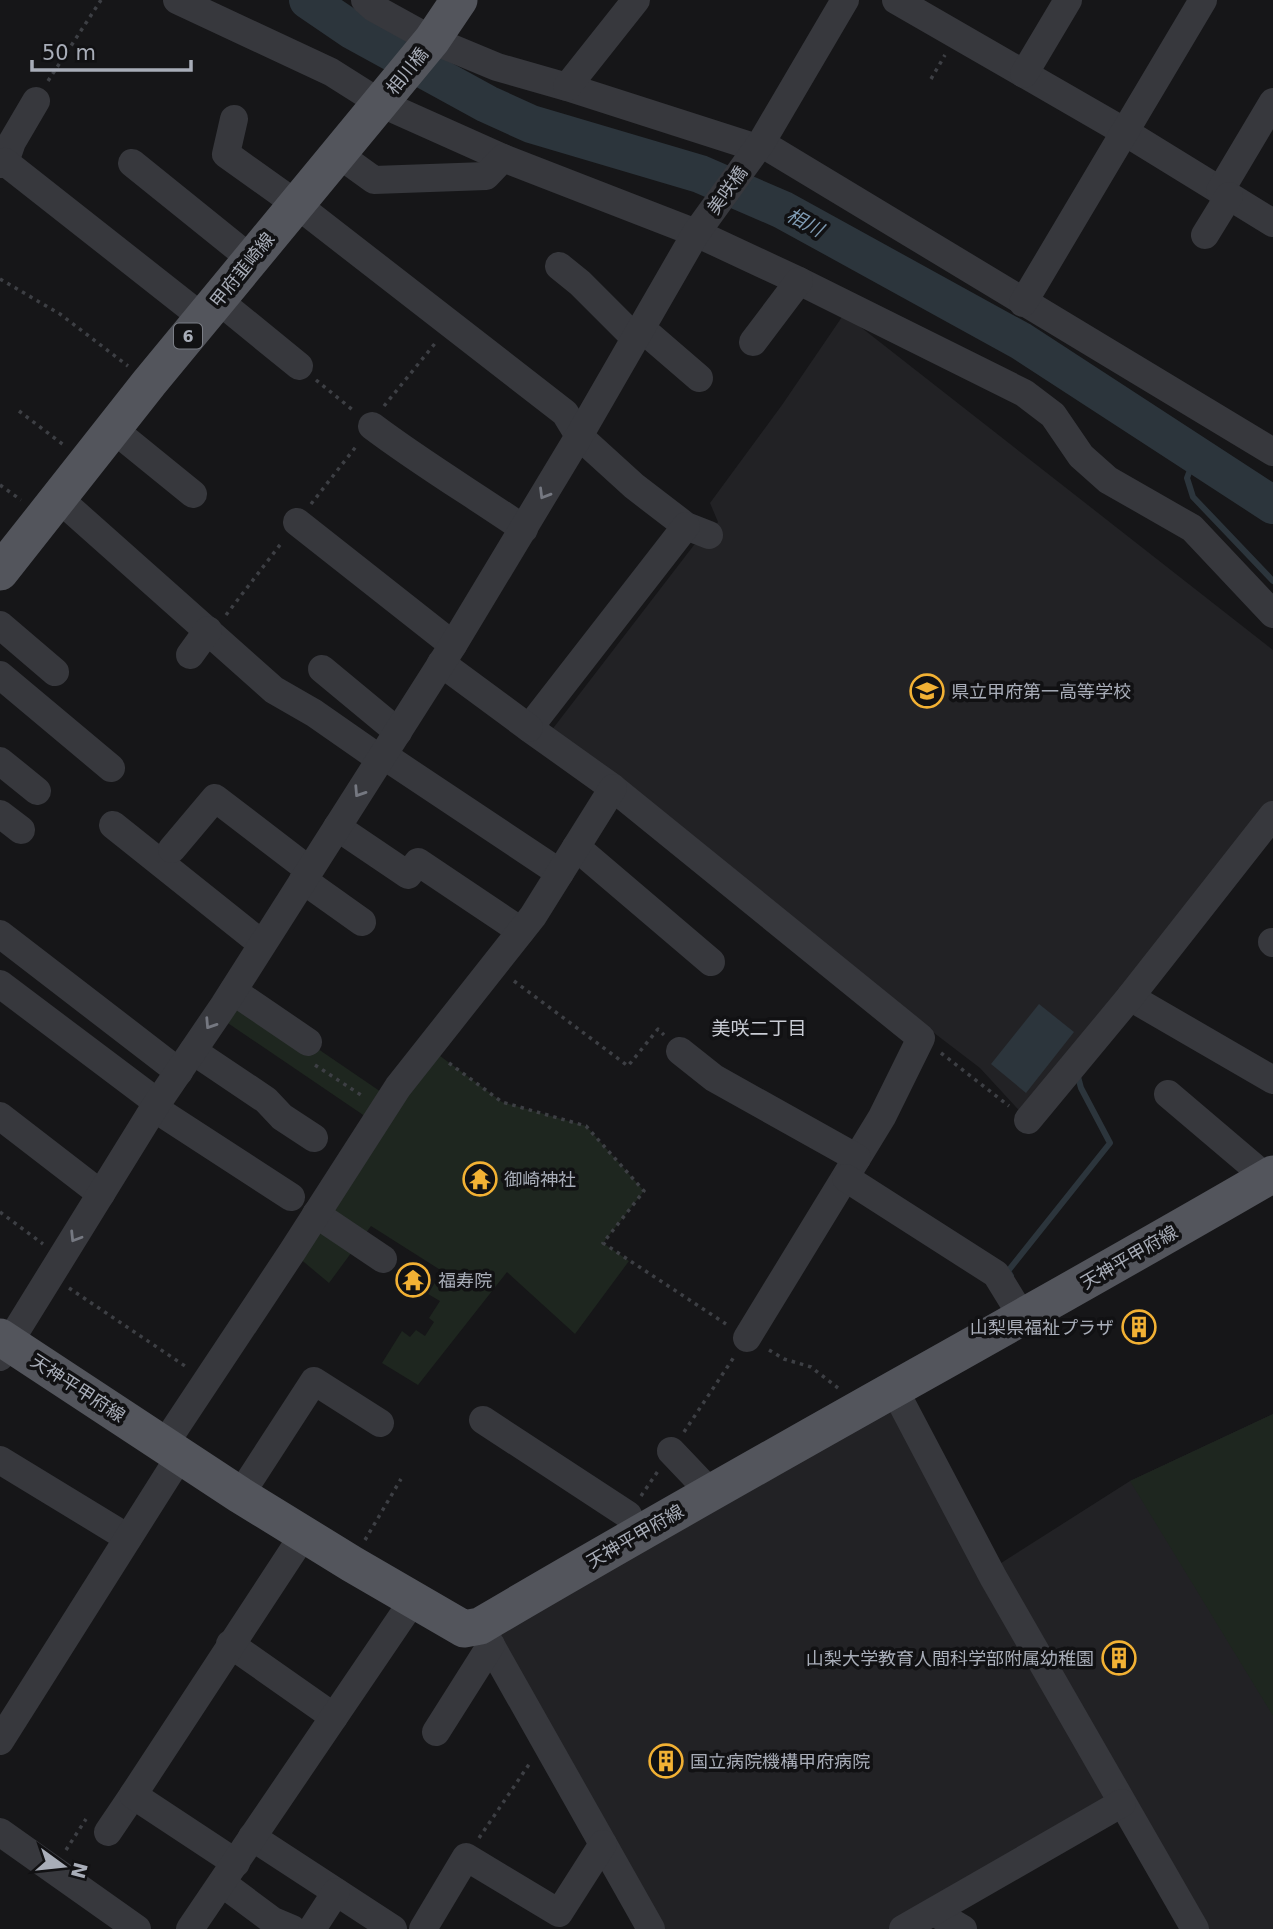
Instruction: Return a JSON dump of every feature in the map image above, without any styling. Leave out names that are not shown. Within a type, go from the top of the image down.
[{"type":"main road","name":"6","points":[[432,40],[459,0]]},
{"type":"main road","name":"相川橋","points":[[381,102],[432,40]]},
{"type":"main road","name":"甲府韮崎線","points":[[0,571],[149,383],[381,102]]},
{"type":"main road","name":"天神平甲府線","points":[[3,1346],[352,1564],[464,1629],[485,1635],[633,1524],[710,1492],[1023,1318],[1270,1176]]},
{"type":"street","points":[[177,0],[331,72],[381,102],[503,158],[696,232],[1024,393],[1046,408],[1081,456],[1108,480],[1192,528],[1273,614]]},
{"type":"street","points":[[365,0],[374,8],[432,40],[497,67],[759,146],[1273,452]]},
{"type":"street","points":[[567,87],[636,0]]},
{"type":"street","name":"美咲橋","points":[[3,1346],[447,654],[579,436],[696,232],[759,146],[845,0]]},
{"type":"street","points":[[896,0],[1125,132],[1273,223]]},
{"type":"street","points":[[1024,74],[1068,0]]},
{"type":"street","points":[[1023,303],[1203,0]]},
{"type":"street","points":[[36,101],[2,163],[210,309],[299,366]]},
{"type":"street","points":[[1205,236],[1224,193],[1273,102]]},
{"type":"street","points":[[234,119],[226,154],[296,204],[565,413],[579,436],[634,486],[697,531],[529,728]]},
{"type":"street","points":[[338,155],[374,180],[486,176],[503,158]]},
{"type":"street","points":[[132,163],[251,259]]},
{"type":"street","points":[[559,266],[638,333],[699,378]]},
{"type":"street","points":[[753,342],[799,281]]},
{"type":"street","points":[[371,425],[420,462],[524,529]]},
{"type":"street","points":[[113,429],[193,494]]},
{"type":"street","points":[[57,498],[274,690],[314,713],[387,748],[560,873]]},
{"type":"street","points":[[297,522],[529,728],[613,788],[921,1038],[882,1117],[747,1338]]},
{"type":"street","points":[[0,625],[55,672]]},
{"type":"street","points":[[190,655],[208,630]]},
{"type":"street","points":[[322,669],[387,748]]},
{"type":"street","points":[[0,675],[111,768]]},
{"type":"street","points":[[0,761],[37,791]]},
{"type":"street","points":[[0,1741],[128,1538],[207,1381],[398,1087],[521,931],[613,788]]},
{"type":"street","points":[[173,849],[215,798],[362,922]]},
{"type":"street","points":[[1028,1120],[1130,997],[1273,815]]},
{"type":"street","points":[[113,824],[262,944]]},
{"type":"street","points":[[337,827],[408,875],[418,862],[521,931]]},
{"type":"street","points":[[576,847],[711,962]]},
{"type":"street","points":[[0,934],[186,1062],[266,1100],[282,1117],[314,1138]]},
{"type":"street","points":[[0,984],[156,1105],[290,1197]]},
{"type":"street","points":[[233,990],[308,1042]]},
{"type":"street","points":[[1130,997],[1273,1080]]},
{"type":"street","points":[[680,1051],[713,1078],[852,1168],[996,1274],[1023,1318]]},
{"type":"street","points":[[1168,1094],[1270,1176]]},
{"type":"street","points":[[0,1116],[101,1194]]},
{"type":"street","points":[[316,1214],[383,1259]]},
{"type":"street","points":[[240,1495],[314,1381],[380,1423]]},
{"type":"street","points":[[894,1389],[993,1577],[1195,1929]]},
{"type":"street","points":[[483,1420],[633,1524]]},
{"type":"street","points":[[671,1451],[710,1492]]},
{"type":"street","points":[[0,1460],[128,1538]]},
{"type":"street","points":[[108,1832],[304,1534]]},
{"type":"street","points":[[190,1929],[414,1599]]},
{"type":"street","points":[[436,1732],[485,1635]]},
{"type":"street","points":[[485,1635],[651,1929]]},
{"type":"street","points":[[230,1644],[334,1717]]},
{"type":"street","points":[[133,1795],[229,1873],[273,1920],[292,1929]]},
{"type":"street","points":[[903,1929],[1122,1803]]},
{"type":"street","points":[[0,1832],[137,1929]]},
{"type":"street","points":[[252,1837],[393,1929]]},
{"type":"street","points":[[423,1929],[466,1857],[559,1913],[603,1844]]},
{"type":"street","points":[[312,1929],[336,1892]]},
{"type":"street","points":[[934,1912],[963,1929]]},
{"type":"path","points":[[36,101],[101,0]]},
{"type":"path","points":[[0,279],[60,314],[149,383]]},
{"type":"path","points":[[299,366],[371,425],[451,324]]},
{"type":"path","points":[[19,411],[87,463]]},
{"type":"path","points":[[493,965],[628,1066],[658,1029],[680,1051]]},
{"type":"path","points":[[921,1038],[1028,1120]]},
{"type":"path","points":[[428,1047],[502,1102],[586,1126],[644,1191],[603,1244],[747,1338],[783,1359],[811,1367],[837,1387],[851,1413]]},
{"type":"path","points":[[0,1212],[56,1266],[207,1381]]},
{"type":"path","points":[[633,1524],[671,1451],[747,1338]]},
{"type":"path","points":[[352,1564],[401,1479]]},
{"type":"path","points":[[466,1857],[545,1742]]},
{"type":"path","points":[[53,1870],[85,1818],[108,1832]]},
{"type":"shaded area","name":"県立甲府第一高等学校","points":[[844,314],[1273,650],[1273,815],[1028,1120],[980,1068],[781,916],[551,731],[694,545],[704,542],[718,522],[710,503]]},
{"type":"shaded area","points":[[233,991],[390,1098],[428,1047],[502,1102],[586,1126],[644,1191],[603,1243],[629,1261],[575,1334],[507,1272],[418,1385],[382,1363],[402,1331],[410,1337],[416,1330],[425,1336],[434,1322],[429,1318],[440,1301],[428,1294],[442,1271],[371,1226],[329,1283],[292,1252],[375,1123],[216,1015]]},
{"type":"shaded area","points":[[1039,1004],[1074,1032],[1026,1093],[991,1064]]},
{"type":"shaded area","points":[[894,1389],[998,1565],[1130,1481],[1273,1414],[1273,1929],[1204,1929],[1122,1803],[903,1929],[651,1929],[480,1626]]},
{"type":"shaded area","points":[[1273,1414],[1273,1716],[1130,1481]]},
{"type":"waterway","name":"相川","points":[[308,0],[352,30],[487,104],[531,124],[700,174],[783,210],[1021,341],[1273,505]]},
{"type":"waterway","points":[[1196,454],[1187,478],[1193,497],[1273,581]]},
{"type":"waterway","points":[[1011,1276],[1008,1271],[1110,1143],[1081,1088],[1077,1073]]},
{"type":"place","name":"県立甲府第一高等学校","points":[[927,691]]},
{"type":"place","name":"御崎神社","points":[[480,1179]]},
{"type":"place","name":"福寿院","points":[[413,1280]]},
{"type":"place","name":"山梨県福祉プラザ","points":[[1139,1327]]},
{"type":"place","name":"山梨大学教育人間科学部附属幼稚園","points":[[1119,1658]]},
{"type":"place","name":"国立病院機構甲府病院","points":[[666,1761]]},
{"type":"district","name":"美咲二丁目","points":[[759,1028]]}]
